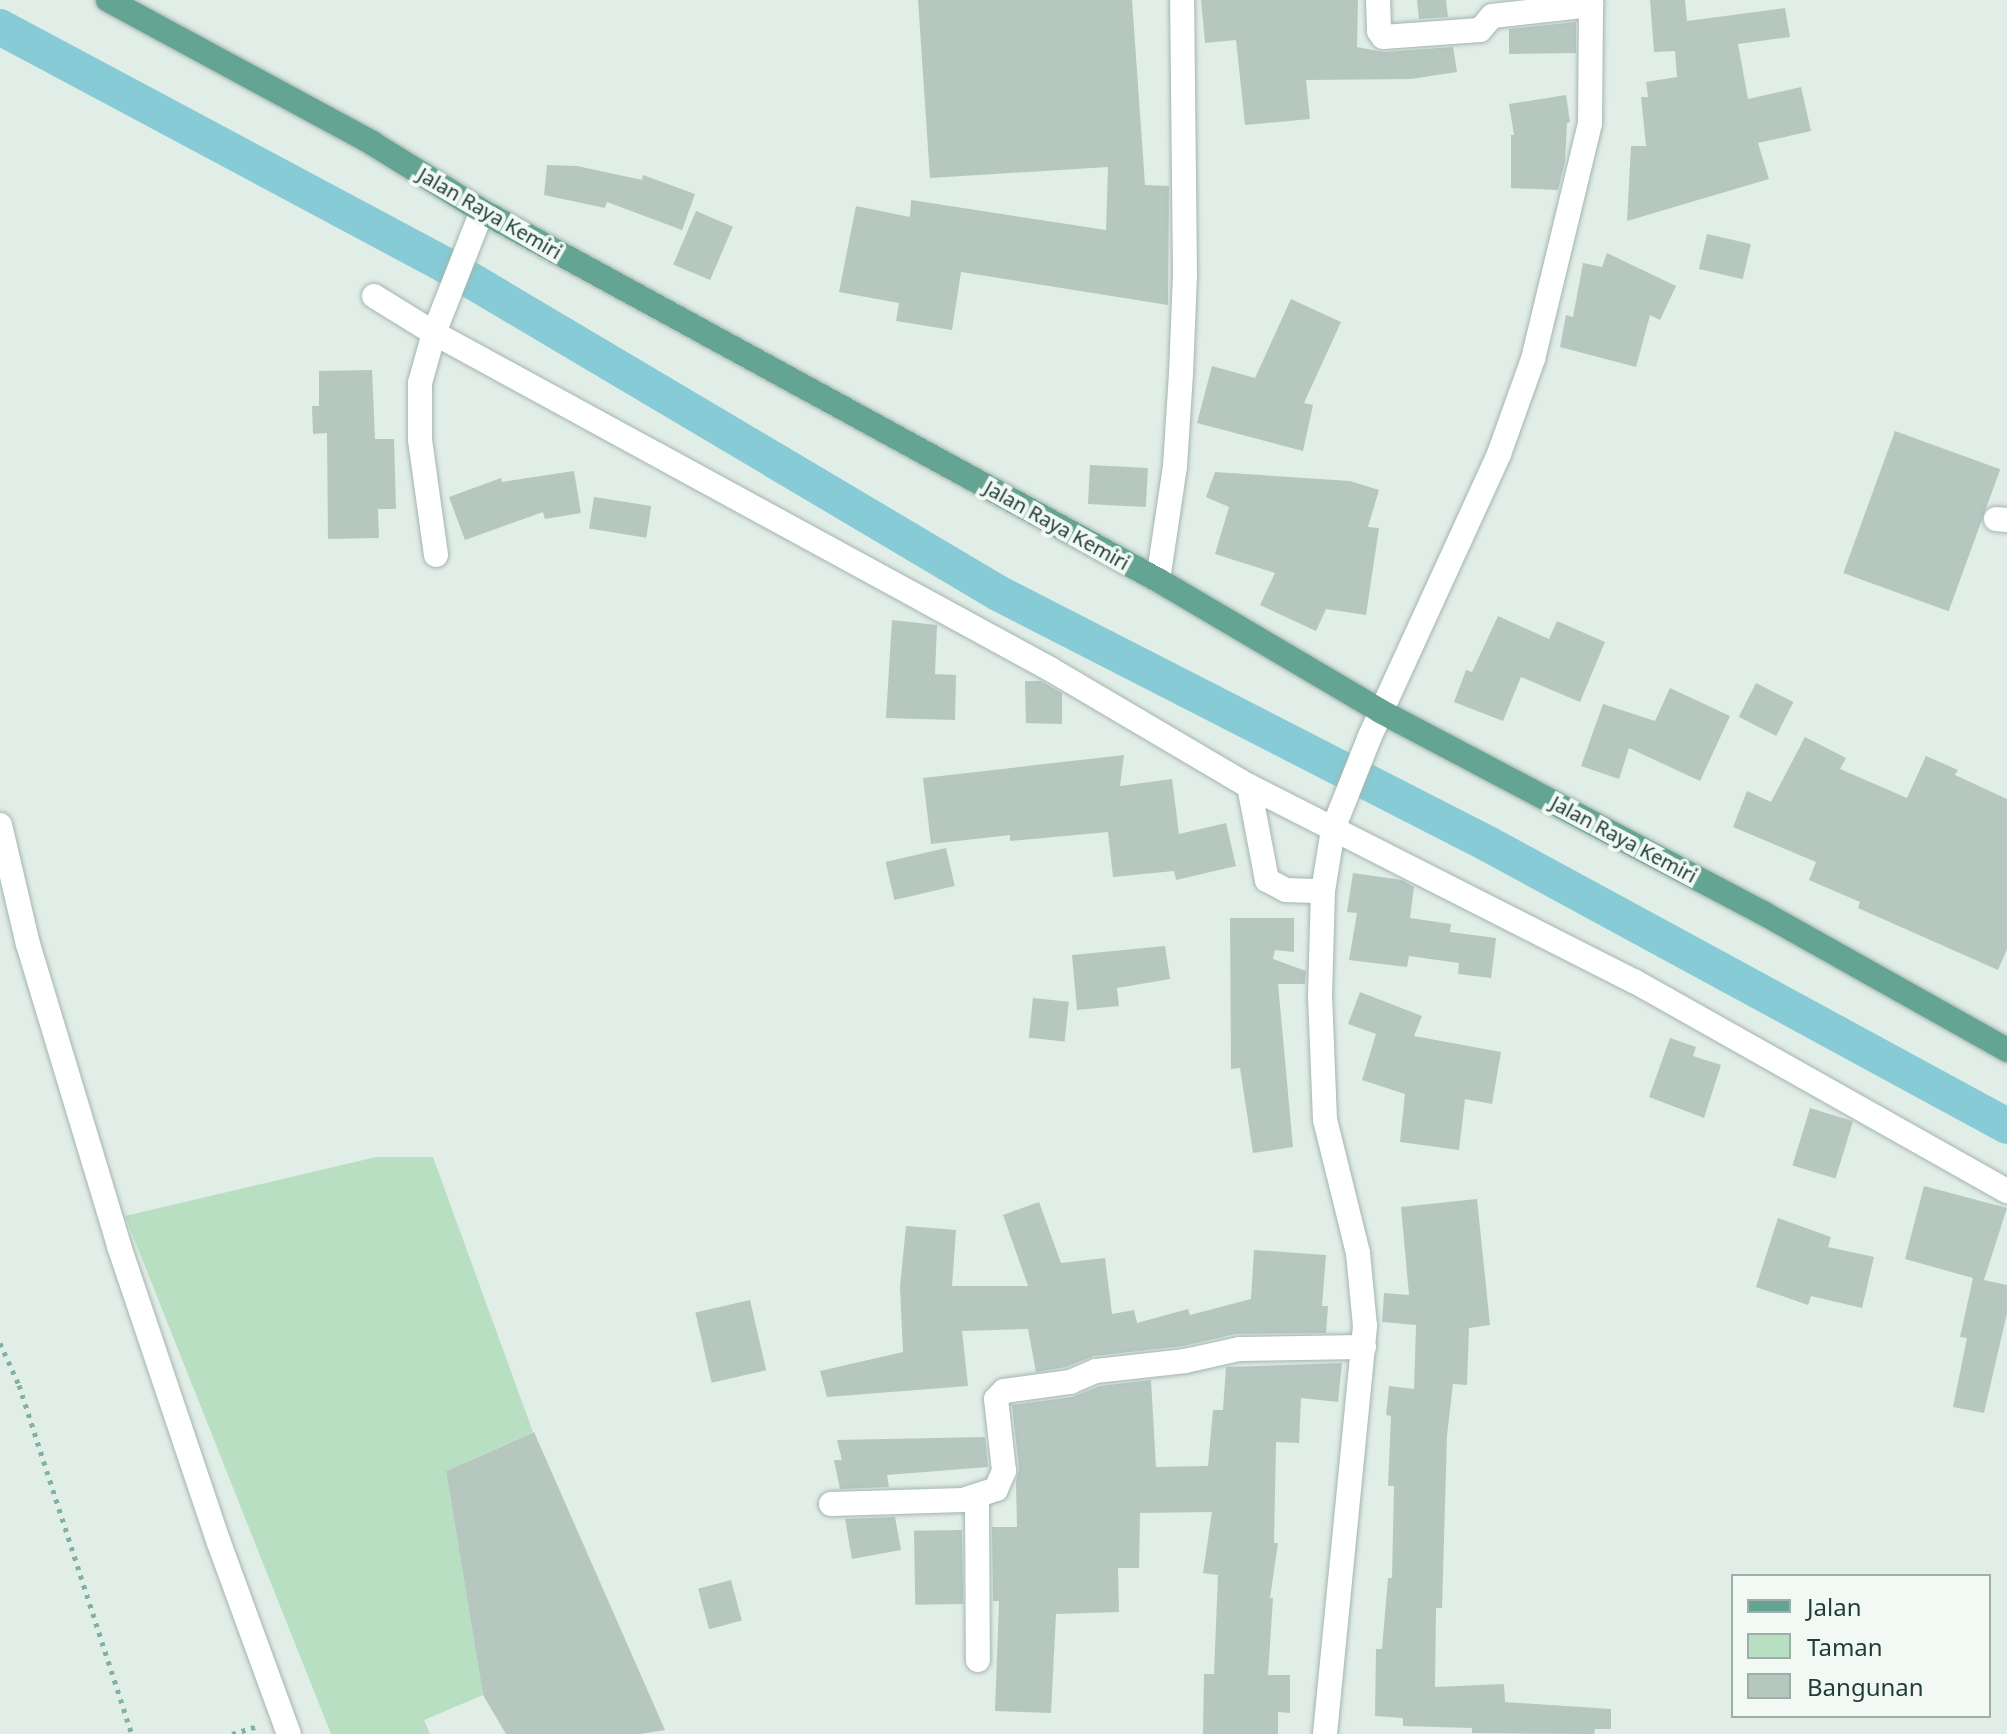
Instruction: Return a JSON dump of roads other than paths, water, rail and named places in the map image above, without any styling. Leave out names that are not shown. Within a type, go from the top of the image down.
[{"type":"main road","name":"Jalan Raya Kemiri","points":[[108,0],[372,143],[479,219],[1158,580],[1380,711],[1763,913],[2007,1050]]},
{"type":"street","points":[[1158,580],[1175,466],[1182,360],[1185,276],[1182,0]]},
{"type":"street","points":[[1325,1734],[1364,1347],[1364,1293],[1358,1253],[1331,1149],[1321,1082],[1323,891],[1336,822],[1380,711],[1499,454],[1533,359],[1590,123],[1591,2],[1492,16],[1480,30],[1383,37],[1379,31],[1378,0]]},
{"type":"street","points":[[436,555],[417,403],[437,327],[479,219]]},
{"type":"street","points":[[374,296],[437,327],[1050,669],[1249,786],[1336,822],[1634,981],[2007,1191]]},
{"type":"street","points":[[1249,786],[1267,880],[1286,890],[1323,891]]},
{"type":"street","points":[[0,825],[28,944],[119,1246],[219,1543],[289,1734]]},
{"type":"street","points":[[831,1504],[963,1500],[996,1489],[1004,1471],[996,1399],[1004,1391],[1070,1382],[1096,1371],[1185,1361],[1239,1349],[1364,1347]]},
{"type":"street","points":[[977,1496],[978,1660]]},
{"type":"waterway","points":[[0,27],[445,265],[998,593],[1490,845],[2007,1126]]}]
